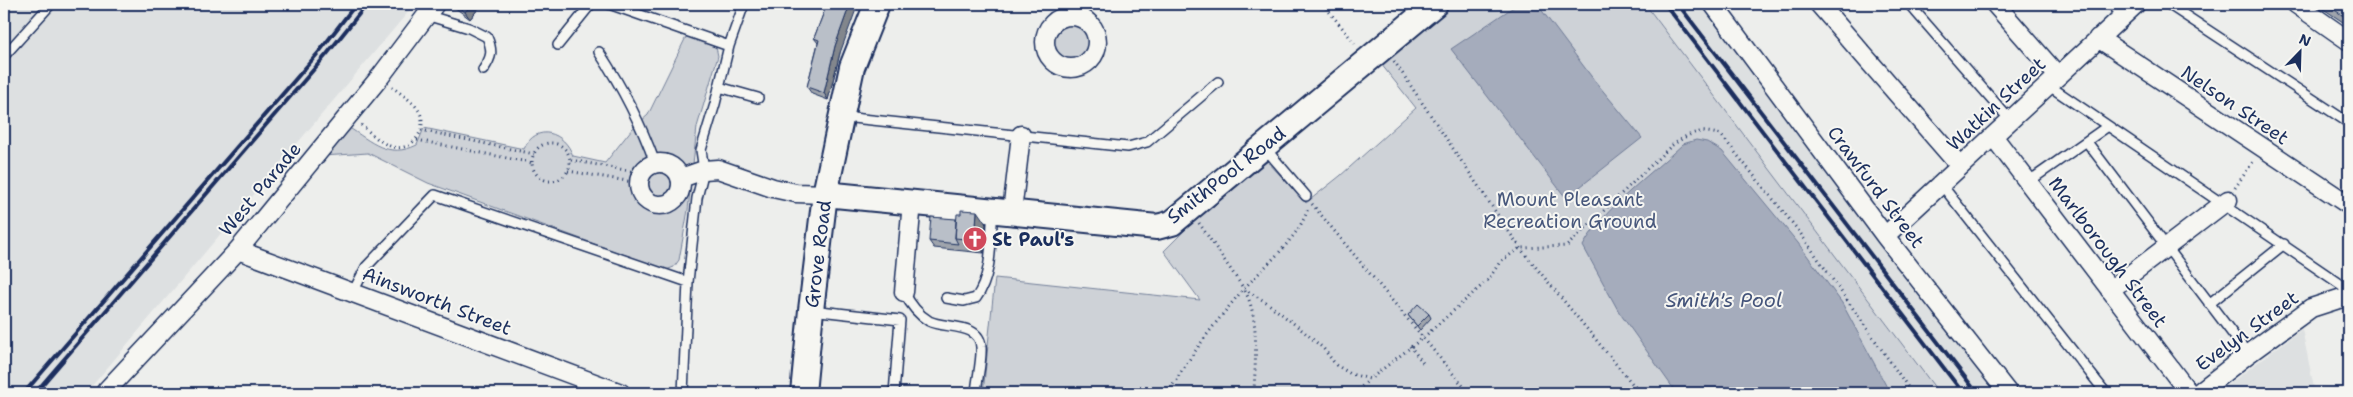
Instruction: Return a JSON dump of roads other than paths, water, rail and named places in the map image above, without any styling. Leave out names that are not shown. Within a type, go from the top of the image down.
[{"type":"street","name":"Grove Road","points":[[803,393],[810,310],[825,194],[852,67],[877,4]]},
{"type":"street","name":"Crawfurd Street","points":[[1713,4],[1885,236],[2008,393]]},
{"type":"street","points":[[1819,4],[1960,166]]},
{"type":"street","points":[[1995,4],[2053,80]]},
{"type":"street","points":[[2296,4],[2349,41]]},
{"type":"street","name":"SmithPool Road","points":[[825,194],[1157,227],[1172,222],[1376,53],[1425,7]]},
{"type":"street","name":"Watkin Street","points":[[1885,236],[2098,38],[2123,8]]},
{"type":"street","name":"West Parade","points":[[106,391],[238,250],[380,77],[430,10]]},
{"type":"street","name":"Nelson Street","points":[[2098,38],[2262,149],[2349,205]]},
{"type":"street","points":[[1002,211],[1021,135]]},
{"type":"street","name":"Marlborough Street","points":[[1993,136],[2189,393]]},
{"type":"street","points":[[666,163],[673,166],[681,178],[682,185],[676,199],[661,205],[653,204],[644,198],[645,173],[666,163]]},
{"type":"street","points":[[681,178],[704,170],[718,170],[773,188],[796,193],[825,194]]},
{"type":"street","points":[[904,292],[912,202]]},
{"type":"street","points":[[2110,290],[2226,202]]},
{"type":"street","name":"Ainsworth Street","points":[[238,250],[621,393]]},
{"type":"street","name":"Evelyn Street","points":[[2198,393],[2311,308],[2345,297],[2349,291]]},
{"type":"lane","points":[[4,56],[51,4]]},
{"type":"lane","points":[[558,45],[591,4]]},
{"type":"lane","points":[[609,4],[729,46]]},
{"type":"lane","points":[[683,393],[688,282],[697,198],[704,170],[701,150],[729,46],[744,4]]},
{"type":"lane","points":[[1908,4],[2010,120]]},
{"type":"lane","points":[[2168,4],[2349,122]]},
{"type":"lane","points":[[430,10],[487,36],[493,50],[484,70]]},
{"type":"lane","points":[[600,52],[647,140],[645,173]]},
{"type":"lane","points":[[2053,80],[2108,126],[2226,202],[2349,291]]},
{"type":"lane","points":[[841,116],[1128,147],[1147,142],[1218,82]]},
{"type":"lane","points":[[719,87],[758,98]]},
{"type":"lane","points":[[2028,182],[2108,126]]},
{"type":"lane","points":[[2087,142],[2248,354]]},
{"type":"lane","points":[[1263,147],[1308,199]]},
{"type":"lane","points":[[1941,184],[2106,393]]},
{"type":"lane","points":[[353,292],[366,267],[435,195],[688,282]]},
{"type":"lane","points":[[946,298],[964,300],[976,298],[982,290],[1002,211]]},
{"type":"lane","points":[[2209,304],[2284,244]]},
{"type":"lane","points":[[904,292],[912,307],[927,320],[966,329],[976,335],[982,345],[976,393]]},
{"type":"lane","points":[[810,310],[900,320],[894,393]]},
{"type":"water","points":[[1518,4],[1537,4],[1594,80],[1642,138],[1566,198],[1451,49]]},
{"type":"water","name":"Smith's Pool","points":[[1696,140],[1707,142],[1722,151],[1798,243],[1842,303],[1890,393],[1678,393],[1673,388],[1619,312],[1583,246],[1592,232],[1615,205],[1683,144]]},
{"type":"railway","points":[[24,393],[319,52],[356,4]]},
{"type":"railway","points":[[35,393],[327,54],[367,4]]},
{"type":"railway","points":[[1665,4],[1963,393]]},
{"type":"railway","points":[[1678,4],[1977,393]]},
{"type":"place","name":"St Paul's","points":[[975,239]]},
{"type":"park label","name":"Mount Pleasant Recreation Ground","points":[[1570,210]]}]
